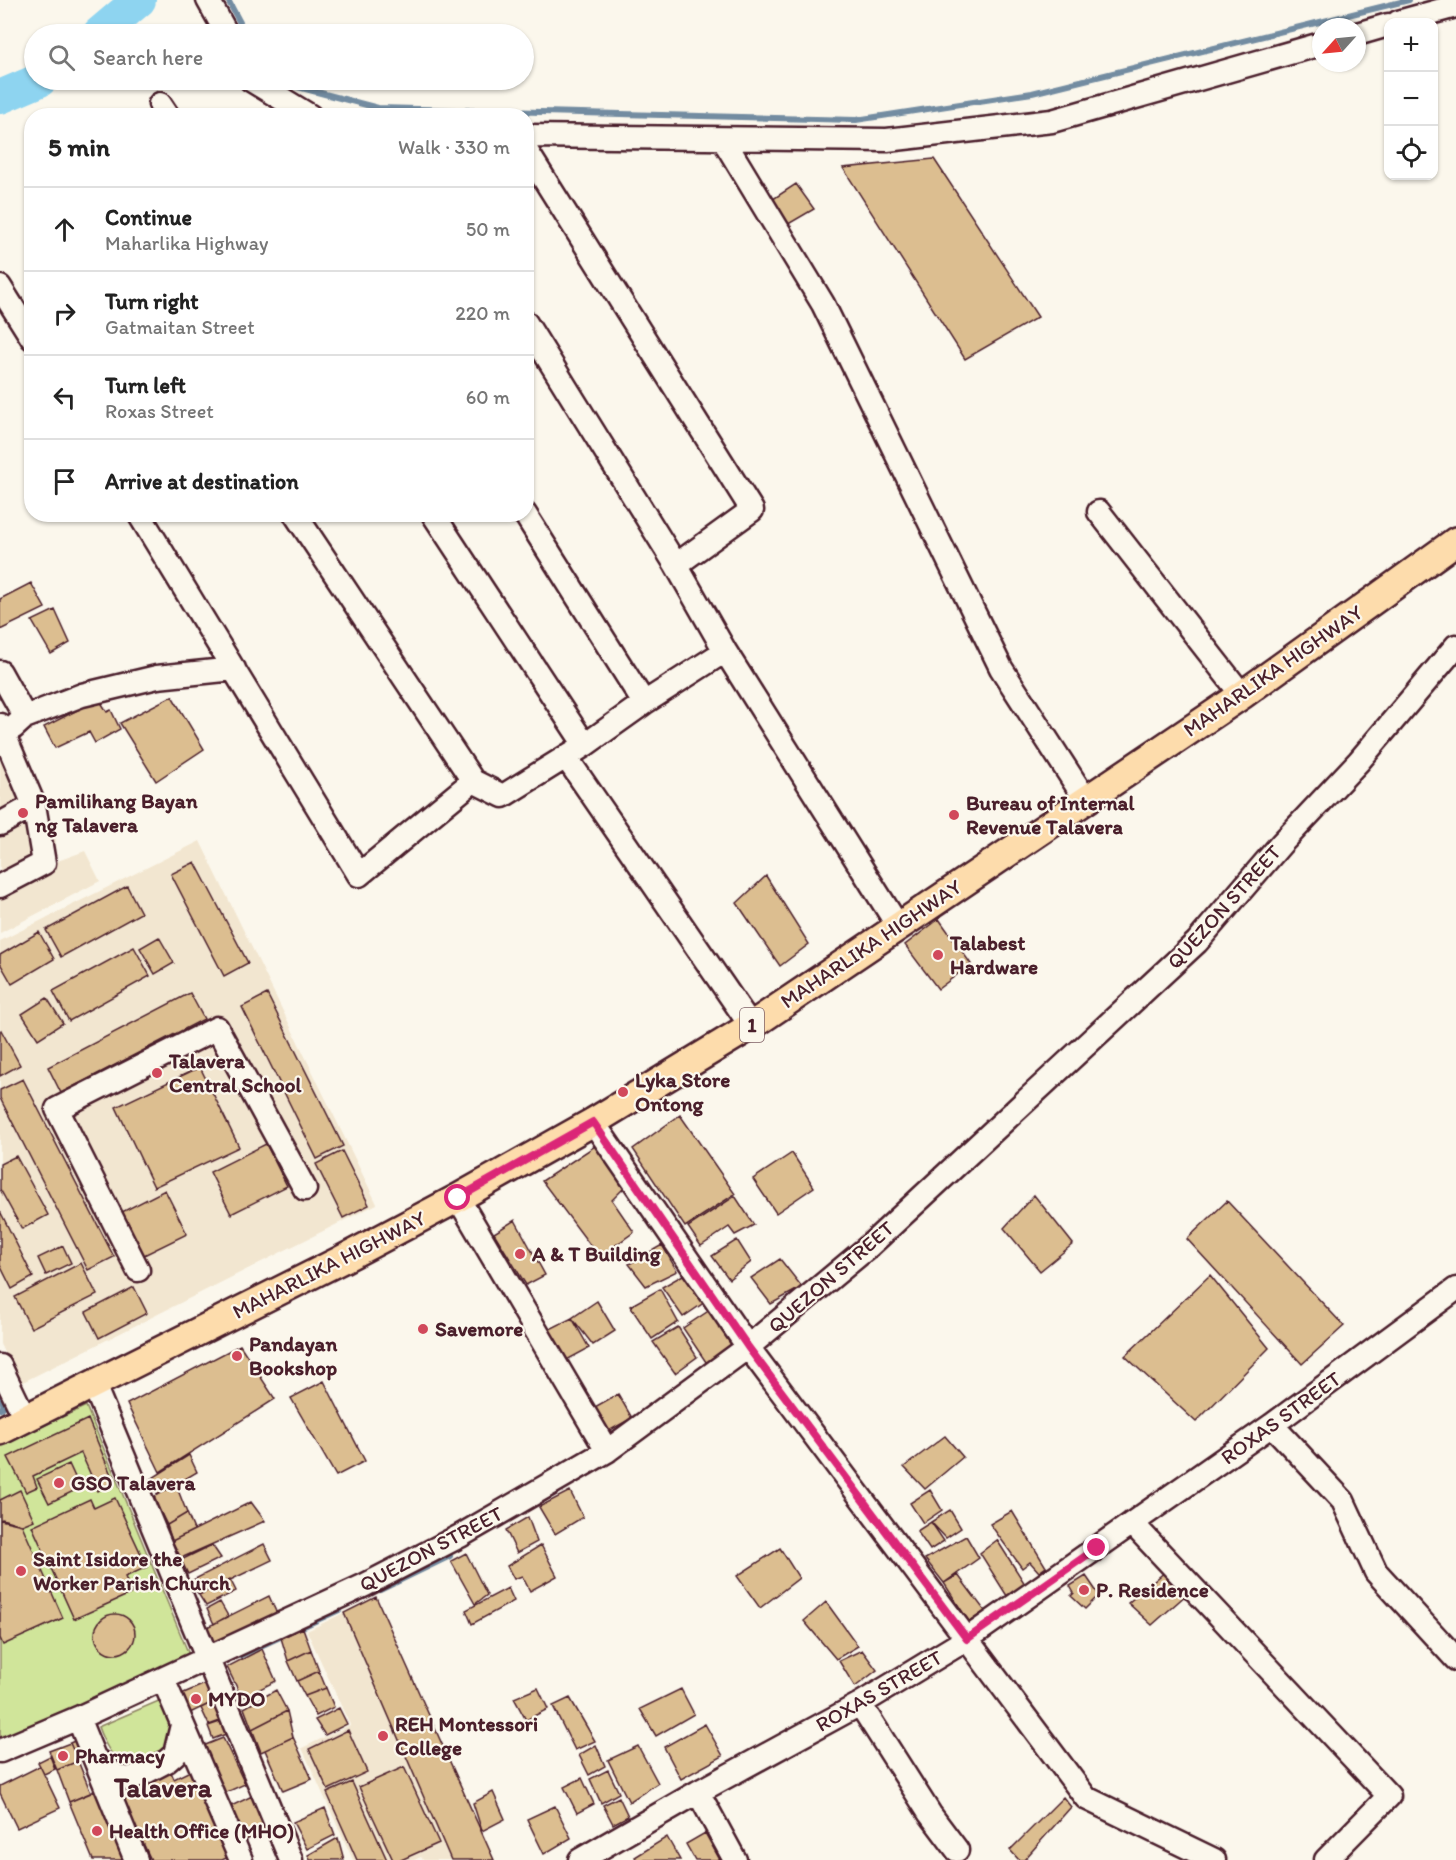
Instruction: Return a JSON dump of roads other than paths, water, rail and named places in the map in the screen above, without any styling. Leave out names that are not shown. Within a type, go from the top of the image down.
[{"type":"main road","name":"MAHARLIKA HIGHWAY","points":[[0,1431],[341,1260],[463,1195],[593,1122],[751,1026],[1242,695],[1456,541]]},
{"type":"street","points":[[208,0],[221,24]]},
{"type":"street","points":[[1412,18],[1456,6]]},
{"type":"street","points":[[1366,31],[1384,26]]},
{"type":"street","points":[[534,136],[887,140],[1052,122],[1312,47]]},
{"type":"street","points":[[267,90],[297,108]]},
{"type":"street","points":[[723,139],[823,304],[1001,668],[1086,800]]},
{"type":"street","points":[[535,176],[752,510],[676,565]]},
{"type":"street","points":[[0,287],[24,325]]},
{"type":"street","points":[[534,336],[676,565],[725,651],[898,926]]},
{"type":"street","points":[[1099,512],[1242,695]]},
{"type":"street","points":[[144,522],[359,875],[473,781]]},
{"type":"street","points":[[300,522],[473,781],[503,796],[725,651]]},
{"type":"street","points":[[438,522],[575,751],[751,1026]]},
{"type":"street","points":[[530,522],[644,703]]},
{"type":"street","name":"QUEZON STREET","points":[[0,1750],[78,1718],[209,1658],[365,1585],[460,1536],[607,1451],[748,1347],[867,1248],[1197,942],[1281,844],[1359,761],[1456,646]]},
{"type":"street","points":[[0,886],[44,863],[34,805],[3,730],[25,717],[82,695],[157,677],[234,669]]},
{"type":"street","points":[[0,672],[25,717]]},
{"type":"street","points":[[0,824],[34,805]]},
{"type":"street","points":[[138,1270],[57,1109],[218,1028],[305,1189]]},
{"type":"street","points":[[593,1122],[748,1347],[1086,1798],[1214,1860]]},
{"type":"street","points":[[463,1195],[541,1319]]},
{"type":"street","points":[[463,1195],[607,1451]]},
{"type":"street","name":"ROXAS STREET","points":[[580,1860],[698,1792],[860,1704],[967,1639],[1272,1425],[1456,1289]]},
{"type":"street","points":[[0,1366],[25,1418]]},
{"type":"street","points":[[94,1385],[291,1860]]},
{"type":"street","points":[[1272,1425],[1343,1501],[1376,1572],[1456,1659]]},
{"type":"street","points":[[1132,1523],[1389,1796],[1326,1860]]},
{"type":"street","points":[[163,1679],[241,1860]]},
{"type":"street","points":[[860,1704],[930,1814],[957,1850]]},
{"type":"street","points":[[78,1718],[136,1860]]},
{"type":"street","points":[[97,1760],[116,1776],[129,1779],[144,1773],[175,1754],[182,1725]]},
{"type":"street","points":[[698,1792],[735,1860]]},
{"type":"waterway","points":[[111,24],[139,0]]},
{"type":"waterway","points":[[228,0],[241,24]]},
{"type":"waterway","points":[[534,112],[856,120],[1032,93],[1409,0]]},
{"type":"waterway","points":[[0,97],[24,87]]},
{"type":"waterway","points":[[309,90],[378,108]]},
{"type":"waterway","points":[[0,1398],[4,1406],[0,1409]]},
{"type":"waterway","points":[[380,1590],[450,1556]]},
{"type":"waterway","points":[[239,1656],[339,1610]]},
{"type":"place","name":"Pamilihang Bayan ng Talavera","points":[[23,813]]},
{"type":"place","name":"Bureau of Internal Revenue Talavera","points":[[954,815]]},
{"type":"place","name":"Talabest Hardware","points":[[938,955]]},
{"type":"place","name":"Talavera Central School","points":[[157,1073]]},
{"type":"place","name":"Lyka Store Ontong","points":[[623,1092]]},
{"type":"place","name":"A & T Building","points":[[520,1254]]},
{"type":"place","name":"Savemore","points":[[423,1329]]},
{"type":"place","name":"Pandayan Bookshop","points":[[237,1356]]},
{"type":"place","name":"GSO Talavera","points":[[59,1483]]},
{"type":"place","name":"Saint Isidore the Worker Parish Church","points":[[21,1571]]},
{"type":"place","name":"P. Residence","points":[[1084,1590]]},
{"type":"place","name":"MYDO","points":[[196,1699]]},
{"type":"place","name":"REH Montessori College","points":[[383,1736]]},
{"type":"place","name":"Pharmacy","points":[[63,1756]]},
{"type":"place","name":"Health Office (MHO)","points":[[97,1831]]},
{"type":"district","name":"Talavera","points":[[163,1788]]}]
